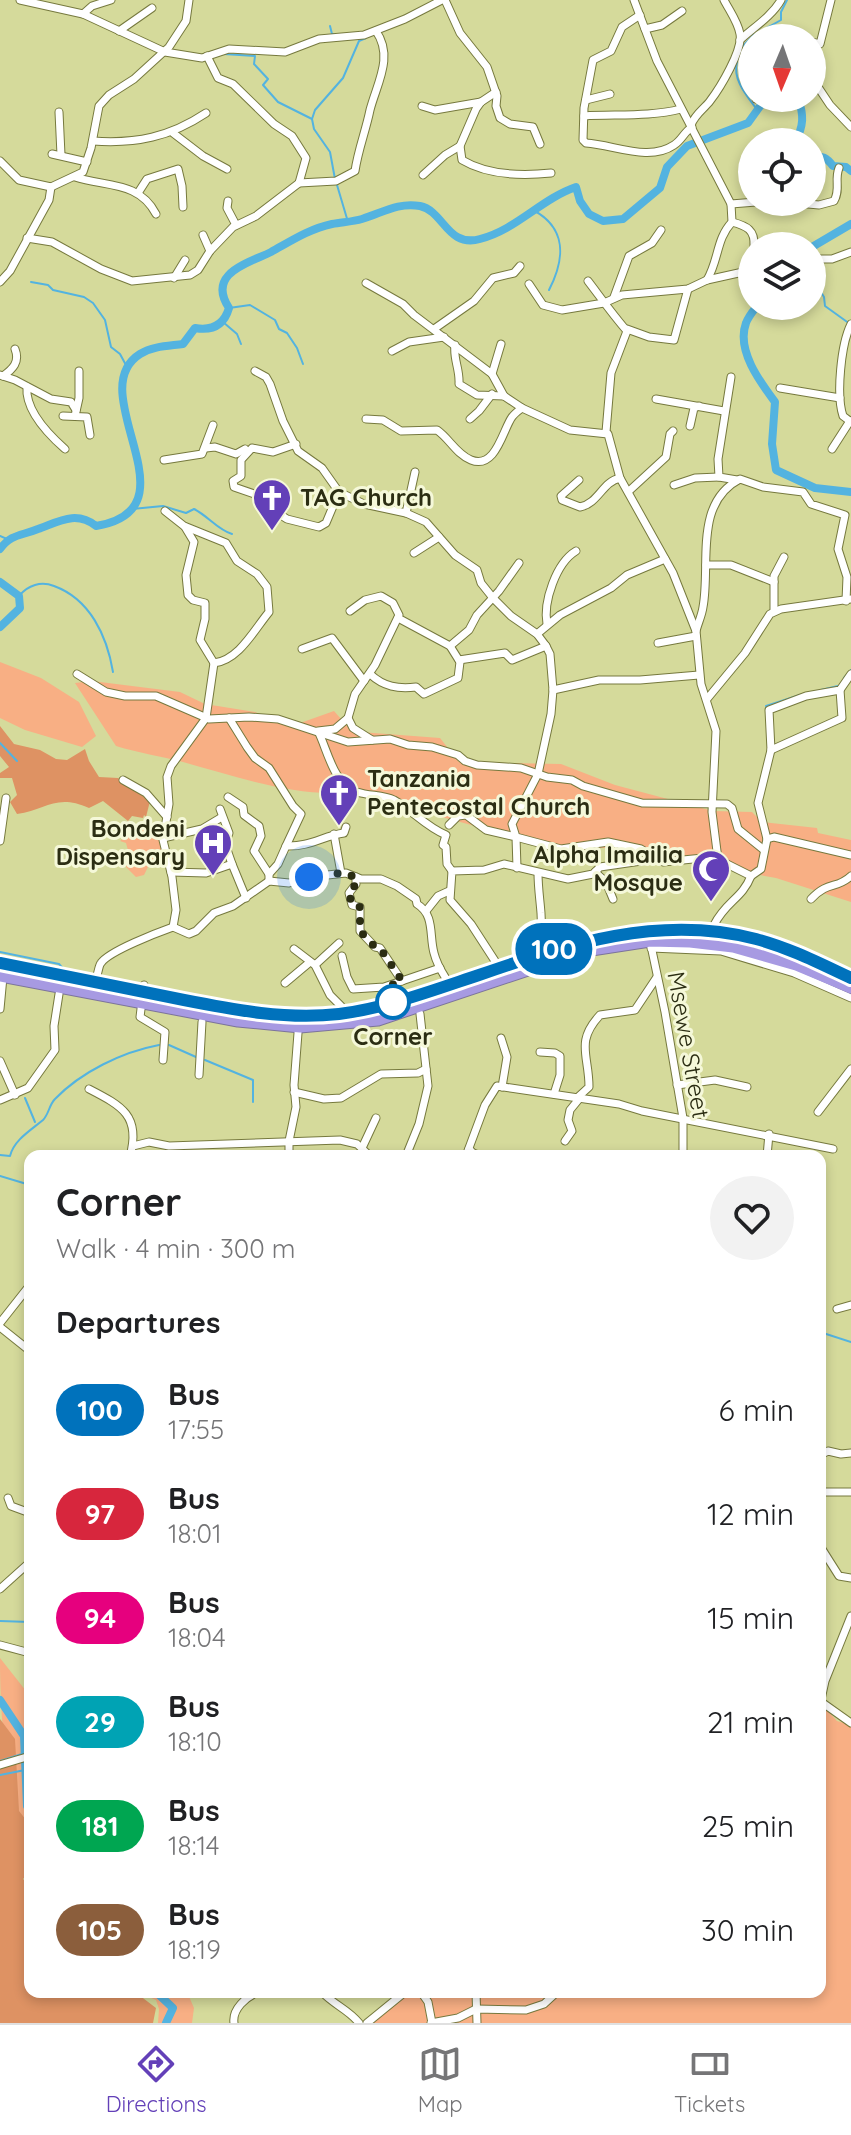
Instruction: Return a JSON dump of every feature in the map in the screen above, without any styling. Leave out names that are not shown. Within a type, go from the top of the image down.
[{"type":"highway","points":[[0,962],[143,993],[248,1013],[283,1016],[322,1016],[362,1010],[572,944],[640,932],[684,931],[743,936],[792,950],[851,977]]},
{"type":"highway","points":[[2,976],[45,984],[143,993],[261,1025],[300,1027],[362,1023],[414,1011],[585,951],[651,945],[711,944],[754,952],[796,965],[851,988]]},
{"type":"highway","points":[[45,984],[58,994]]},
{"type":"highway","points":[[270,1008],[283,1016]]},
{"type":"street","points":[[20,0],[83,14],[165,52],[197,58],[235,48],[266,53],[285,52],[319,39],[359,36],[444,0],[460,33],[487,67],[496,92],[500,118],[510,124],[533,127],[540,144]]},
{"type":"street","points":[[83,14],[92,6],[111,0]]},
{"type":"street","points":[[0,161],[19,180],[51,187],[83,172],[101,103],[165,52],[186,21],[189,0]]},
{"type":"street","points":[[634,0],[657,61],[731,204],[732,222],[721,236],[716,265],[707,280]]},
{"type":"street","points":[[724,0],[738,27]]},
{"type":"street","points":[[756,24],[775,10],[781,0]]},
{"type":"street","points":[[825,24],[831,0]]},
{"type":"street","points":[[119,31],[152,8]]},
{"type":"street","points":[[645,29],[662,25],[682,11]]},
{"type":"street","points":[[640,15],[622,27],[611,51],[593,60],[584,116],[584,142],[614,145],[643,154],[675,145],[691,126],[694,116],[709,103],[728,76],[738,45]]},
{"type":"street","points":[[27,238],[52,242],[125,279],[139,282],[174,278],[198,270],[210,251],[236,225],[256,216],[299,183],[336,181],[355,171],[357,153],[384,65],[384,45],[376,31]]},
{"type":"street","points":[[207,56],[218,78],[235,85],[297,140],[306,158],[299,183]]},
{"type":"street","points":[[496,92],[481,102],[473,113],[460,146],[462,160],[493,171],[527,175],[551,173]]},
{"type":"street","points":[[586,100],[610,94]]},
{"type":"street","points":[[826,99],[851,127]]},
{"type":"street","points":[[422,106],[435,110],[481,102]]},
{"type":"street","points":[[584,116],[639,116],[681,109]]},
{"type":"street","points":[[59,112],[56,154],[87,162]]},
{"type":"street","points":[[93,141],[124,142],[173,133],[206,113]]},
{"type":"street","points":[[173,133],[203,156],[227,169]]},
{"type":"street","points":[[423,175],[460,146]]},
{"type":"street","points":[[826,203],[834,201],[839,191],[836,176],[839,168]]},
{"type":"street","points":[[138,193],[147,179],[178,169],[183,207]]},
{"type":"street","points":[[75,177],[120,185],[138,193],[156,214]]},
{"type":"street","points":[[0,282],[10,271],[50,198],[51,187]]},
{"type":"street","points":[[228,201],[227,208],[236,225]]},
{"type":"street","points":[[731,204],[738,203]]},
{"type":"street","points":[[732,222],[748,227],[751,232]]},
{"type":"street","points":[[614,297],[629,256],[652,243],[661,230]]},
{"type":"street","points":[[203,235],[210,251]]},
{"type":"street","points":[[826,259],[851,252]]},
{"type":"street","points":[[174,278],[185,260]]},
{"type":"street","points":[[434,329],[474,301],[493,278],[514,273],[520,266]]},
{"type":"street","points":[[529,284],[543,305],[554,310],[604,303],[614,297],[688,289],[707,280],[738,272]]},
{"type":"street","points":[[588,281],[627,331],[674,340],[688,289]]},
{"type":"street","points":[[366,283],[403,304],[492,374],[504,396]]},
{"type":"street","points":[[832,449],[850,422],[843,416],[840,398],[841,372],[851,324]]},
{"type":"street","points":[[627,331],[611,373],[605,432],[620,478],[682,591],[696,633],[699,675],[716,735],[712,806],[718,859]]},
{"type":"street","points":[[392,351],[409,342],[444,337]]},
{"type":"street","points":[[492,374],[501,344]]},
{"type":"street","points":[[455,345],[460,386],[477,395],[504,396],[522,408],[570,430],[605,432]]},
{"type":"street","points":[[1,376],[15,366],[18,359],[15,349]]},
{"type":"street","points":[[70,417],[79,398],[79,371]]},
{"type":"street","points":[[255,371],[266,377],[283,421],[304,456],[330,476],[339,492],[364,504],[406,513],[426,522],[455,555],[477,570],[481,583],[493,598],[511,616],[537,634],[546,646],[550,654],[553,690],[551,714],[538,774],[513,820],[517,868]]},
{"type":"street","points":[[841,372],[851,374]]},
{"type":"street","points":[[1,376],[51,399],[71,402],[70,417]]},
{"type":"street","points":[[719,477],[718,459],[731,377]]},
{"type":"street","points":[[27,387],[35,416],[65,449]]},
{"type":"street","points":[[780,388],[840,398]]},
{"type":"street","points":[[470,419],[492,394]]},
{"type":"street","points":[[656,399],[724,411]]},
{"type":"street","points":[[690,426],[694,408],[699,406]]},
{"type":"street","points":[[366,419],[387,422],[401,431],[437,430],[469,459],[479,461],[487,458],[500,444],[511,418],[522,408]]},
{"type":"street","points":[[70,417],[89,418],[90,435]]},
{"type":"street","points":[[164,460],[200,455],[206,448],[206,439],[213,425]]},
{"type":"street","points":[[629,491],[666,457],[673,431]]},
{"type":"street","points":[[206,448],[220,448],[236,454],[252,448],[273,452],[296,444]]},
{"type":"street","points":[[252,448],[241,460],[241,476],[233,481],[233,485],[243,492],[263,497],[287,519],[319,527],[326,523],[339,492]]},
{"type":"street","points":[[406,513],[415,472]]},
{"type":"street","points":[[674,485],[701,477],[744,479],[763,487],[803,492],[811,504],[846,517]]},
{"type":"street","points":[[579,480],[561,496],[562,500],[580,507],[593,502],[606,484],[620,478]]},
{"type":"street","points":[[696,633],[703,606],[706,533],[711,514],[719,498],[737,480]]},
{"type":"street","points":[[707,699],[774,611],[849,600],[847,577],[838,549],[851,507]]},
{"type":"street","points":[[165,511],[184,526],[226,543],[237,561],[257,574],[267,587],[269,612],[231,658],[214,663]]},
{"type":"street","points":[[173,927],[176,910],[163,838],[169,804],[167,777],[206,718],[214,663],[200,640],[205,603],[188,595],[186,575],[194,542],[184,526]]},
{"type":"street","points":[[414,553],[439,537]]},
{"type":"street","points":[[547,624],[547,606],[557,572],[576,551]]},
{"type":"street","points":[[774,611],[775,573],[784,557]]},
{"type":"street","points":[[537,634],[564,612],[602,593],[627,575],[665,559]]},
{"type":"street","points":[[450,646],[469,630],[519,563]]},
{"type":"street","points":[[706,565],[731,565],[774,582]]},
{"type":"street","points":[[318,731],[335,729],[348,718],[355,694],[367,678],[399,613],[393,603],[381,596],[365,600],[350,611]]},
{"type":"street","points":[[302,649],[332,638],[367,678],[394,688],[416,687],[424,694],[458,678],[459,660],[450,646],[398,618]]},
{"type":"street","points":[[658,643],[696,633]]},
{"type":"street","points":[[459,660],[505,653],[512,660],[546,646]]},
{"type":"street","points":[[77,674],[106,692],[125,696],[156,696],[206,718],[278,719],[297,728],[318,731],[348,742],[390,739],[408,745],[432,747],[477,765],[521,768],[572,780],[642,803],[730,805],[738,829],[764,850]]},
{"type":"street","points":[[771,750],[842,718],[840,690],[851,674]]},
{"type":"street","points":[[553,690],[588,681],[699,675]]},
{"type":"street","points":[[714,925],[722,909],[746,889],[751,876],[761,869],[767,839],[758,803],[771,750],[768,715],[771,708],[806,696],[840,690]]},
{"type":"street","points":[[97,975],[100,963],[107,957],[139,940],[173,927],[192,933],[201,928],[214,913],[246,898],[269,878],[278,864],[301,814],[269,768],[247,747],[229,718]]},
{"type":"street","points":[[348,718],[353,728],[372,740]]},
{"type":"street","points":[[318,731],[331,763],[346,786],[396,801],[421,821],[446,835],[443,845],[446,847],[447,864],[452,871],[449,891],[452,904],[471,924],[495,961]]},
{"type":"street","points":[[123,780],[141,789],[167,817]]},
{"type":"street","points":[[228,797],[243,807],[244,815],[259,826],[261,836],[254,851],[269,878],[289,883],[341,873],[381,879],[416,899],[430,921],[433,948],[445,977]]},
{"type":"street","points":[[0,841],[6,798]]},
{"type":"street","points":[[163,838],[198,830],[221,813],[229,833],[225,844],[246,898]]},
{"type":"street","points":[[449,825],[458,816],[466,815],[486,830],[561,849],[608,842],[641,849],[655,859]]},
{"type":"street","points":[[286,846],[320,842],[334,834],[344,833],[346,827]]},
{"type":"street","points":[[334,834],[341,873]]},
{"type":"street","points":[[767,839],[774,837],[851,855]]},
{"type":"street","points":[[452,871],[484,870],[504,864],[568,879],[595,872],[600,867],[655,859],[669,862],[718,859],[732,869],[751,876]]},
{"type":"street","points":[[171,872],[206,873],[232,864]]},
{"type":"street","points":[[595,872],[609,887],[613,899]]},
{"type":"street","points":[[538,873],[542,918],[538,933],[542,946]]},
{"type":"street","points":[[840,885],[851,876]]},
{"type":"street","points":[[356,877],[356,884],[349,893],[352,905],[360,907],[360,931],[375,947],[380,948],[402,981]]},
{"type":"street","points":[[811,899],[824,886],[851,888]]},
{"type":"street","points":[[426,911],[438,896],[449,891]]},
{"type":"street","points":[[285,983],[339,943]]},
{"type":"street","points":[[651,945],[721,951],[794,973],[851,998]]},
{"type":"street","name":"Msewe Street","points":[[651,945],[683,1118],[683,1150]]},
{"type":"street","points":[[294,949],[313,964],[330,995],[341,1006]]},
{"type":"street","points":[[342,956],[353,989],[377,989],[440,968]]},
{"type":"street","points":[[0,1009],[2,976]]},
{"type":"street","points":[[565,1141],[572,1131],[568,1120],[570,1110],[589,1087],[583,1043],[590,1027],[600,1015],[635,1010],[657,977]]},
{"type":"street","points":[[143,993],[140,1018],[165,1032],[163,1060]]},
{"type":"street","points":[[0,1100],[28,1088],[55,1050],[58,994]]},
{"type":"street","points":[[408,1150],[427,1093],[420,1014]]},
{"type":"street","points":[[199,1075],[202,1022]]},
{"type":"street","points":[[289,1150],[296,1107],[294,1092],[298,1033]]},
{"type":"street","points":[[501,1038],[507,1057],[502,1087]]},
{"type":"street","points":[[540,1052],[560,1056],[560,1075],[554,1094]]},
{"type":"street","points":[[0,1061],[15,1095]]},
{"type":"street","points":[[294,1092],[324,1099],[341,1098],[381,1074],[418,1073],[426,1069]]},
{"type":"street","points":[[818,1112],[851,1069]]},
{"type":"street","points":[[677,1085],[715,1080],[747,1087]]},
{"type":"street","points":[[468,1150],[497,1086],[619,1104],[833,1149]]},
{"type":"street","points":[[89,1089],[123,1109],[129,1117],[133,1125],[132,1150]]},
{"type":"street","points":[[133,1146],[147,1142],[169,1146],[340,1140],[362,1148],[376,1118]]},
{"type":"street","points":[[768,1150],[769,1134]]},
{"type":"street","points":[[208,1145],[208,1150]]},
{"type":"street","points":[[24,1293],[0,1325],[24,1346]]},
{"type":"street","points":[[837,1309],[851,1305]]},
{"type":"street","points":[[826,1452],[851,1453]]},
{"type":"street","points":[[826,1492],[851,1492]]},
{"type":"street","points":[[8,1498],[11,1506],[24,1511]]},
{"type":"street","points":[[826,1555],[839,1576],[851,1578]]},
{"type":"street","points":[[0,1589],[24,1567]]},
{"type":"street","points":[[826,1672],[849,1634],[851,1616]]},
{"type":"street","points":[[0,1645],[24,1651]]},
{"type":"street","points":[[826,1706],[851,1723]]},
{"type":"street","points":[[0,1765],[24,1758]]},
{"type":"street","points":[[234,2023],[234,2015],[247,1998]]},
{"type":"street","points":[[332,1998],[351,2012],[359,2023]]},
{"type":"street","points":[[367,2023],[398,1998]]},
{"type":"street","points":[[425,1998],[431,2023],[458,2018],[476,2009],[526,2010],[544,2004],[550,1998]]},
{"type":"street","points":[[476,1998],[477,2023]]},
{"type":"shaded area","points":[[0,662],[41,678],[79,702],[96,736],[82,747],[25,730],[0,718]]},
{"type":"shaded area","points":[[92,681],[180,692],[205,704],[255,712],[289,727],[334,711],[349,728],[360,732],[440,738],[459,762],[561,764],[615,785],[713,811],[752,812],[762,822],[817,828],[818,833],[851,840],[851,902],[776,878],[615,848],[562,853],[350,792],[287,789],[116,746],[75,683]]},
{"type":"shaded area","points":[[0,726],[14,744],[40,750],[56,759],[67,760],[85,749],[99,777],[118,778],[150,801],[146,817],[132,816],[128,821],[103,801],[89,808],[59,802],[17,814],[10,802],[17,795],[12,778],[0,778],[0,773],[9,767],[0,756]]},
{"type":"shaded area","points":[[144,825],[147,829],[162,827],[160,846],[164,855],[148,867],[144,875],[136,877],[126,867],[129,854],[126,843],[120,841],[128,834],[135,836],[141,832]]},
{"type":"shaded area","points":[[0,1658],[24,1688],[24,1825],[9,1773],[1,1703]]},
{"type":"shaded area","points":[[826,1709],[837,1721],[851,1725],[851,2023],[368,2023],[396,1998],[826,1998]]},
{"type":"shaded area","points":[[0,1719],[15,1739],[19,1811],[24,1817],[24,1998],[143,1998],[156,2008],[153,2023],[0,2023]]},
{"type":"shaded area","points":[[151,1998],[190,1998],[194,2008],[192,2023],[158,2023],[156,2000]]},
{"type":"waterway","points":[[774,24],[781,20],[787,0]]},
{"type":"waterway","points":[[330,26],[332,34],[336,34]]},
{"type":"waterway","points":[[335,179],[330,152],[314,129],[312,119],[315,110],[343,78],[359,41],[366,38]]},
{"type":"waterway","points":[[224,54],[255,56],[254,64],[268,79],[263,85],[278,102],[312,119]]},
{"type":"waterway","points":[[737,62],[738,78]]},
{"type":"waterway","points":[[0,549],[12,538],[60,521],[74,518],[96,526],[125,515],[138,497],[140,474],[122,395],[125,372],[145,351],[183,344],[195,328],[207,329],[221,323],[229,308],[223,296],[223,286],[226,278],[242,265],[316,229],[404,206],[428,209],[453,234],[469,240],[493,235],[576,187],[580,201],[589,214],[603,221],[623,219],[660,188],[667,167],[687,146],[748,123],[756,112]]},
{"type":"waterway","points":[[801,112],[801,128]]},
{"type":"waterway","points":[[826,159],[833,166],[846,167],[851,171]]},
{"type":"waterway","points":[[337,185],[348,222]]},
{"type":"waterway","points":[[533,210],[552,226],[560,245],[558,267],[549,290]]},
{"type":"waterway","points":[[826,239],[851,224]]},
{"type":"waterway","points":[[31,282],[84,297],[93,303],[105,320],[111,347],[120,354],[127,367]]},
{"type":"waterway","points":[[229,308],[250,305],[275,320],[279,329],[287,333],[297,348],[303,364]]},
{"type":"waterway","points":[[826,307],[850,324]]},
{"type":"waterway","points":[[747,320],[744,333],[747,355],[775,402],[772,444],[776,470],[815,488],[851,492]]},
{"type":"waterway","points":[[223,322],[237,334],[241,344]]},
{"type":"waterway","points":[[132,509],[163,506],[186,513],[194,509],[232,534]]},
{"type":"waterway","points":[[0,536],[7,539]]},
{"type":"waterway","points":[[0,582],[19,596],[20,608],[0,627]]},
{"type":"waterway","points":[[19,596],[31,587],[44,584],[67,592],[78,600],[101,632],[113,672]]},
{"type":"waterway","points":[[844,678],[851,670]]},
{"type":"waterway","points":[[821,690],[838,686]]},
{"type":"waterway","points":[[767,709],[766,706],[803,694]]},
{"type":"waterway","points":[[0,743],[17,761]]},
{"type":"waterway","points":[[568,941],[605,933]]},
{"type":"waterway","points":[[0,952],[59,964],[66,972]]},
{"type":"waterway","points":[[0,1155],[10,1156],[19,1140],[45,1118],[55,1099],[77,1080],[117,1058],[159,1045]]},
{"type":"waterway","points":[[169,1045],[196,1057]]},
{"type":"waterway","points":[[205,1060],[253,1080],[253,1102]]},
{"type":"waterway","points":[[25,1098],[35,1122]]},
{"type":"waterway","points":[[0,1176],[24,1183]]},
{"type":"waterway","points":[[826,1334],[851,1342]]},
{"type":"waterway","points":[[0,1621],[24,1622]]},
{"type":"waterway","points":[[0,1700],[24,1736]]},
{"type":"waterway","points":[[0,1761],[24,1753]]},
{"type":"waterway","points":[[0,1775],[24,1770]]},
{"type":"waterway","points":[[162,1998],[173,2008],[166,2023]]},
{"type":"bus line","name":"100","points":[[0,963],[248,1013],[297,1016],[341,1014],[377,1007],[572,944],[640,932],[684,931],[743,936],[792,950],[851,978]]},
{"type":"place","name":"TAG Church","points":[[272,532]]},
{"type":"place","name":"Tanzania Pentecostal Church","points":[[339,827]]},
{"type":"place","name":"Bondeni Dispensary","points":[[213,877]]},
{"type":"place","name":"Alpha Imailia Mosque","points":[[711,903]]},
{"type":"place","name":"Corner","points":[[393,1002]]},
{"type":"route","points":[[309,877],[331,873],[356,877],[356,884],[349,893],[352,905],[360,907],[360,931],[375,947],[380,948],[402,981],[389,986],[393,1002]]}]
